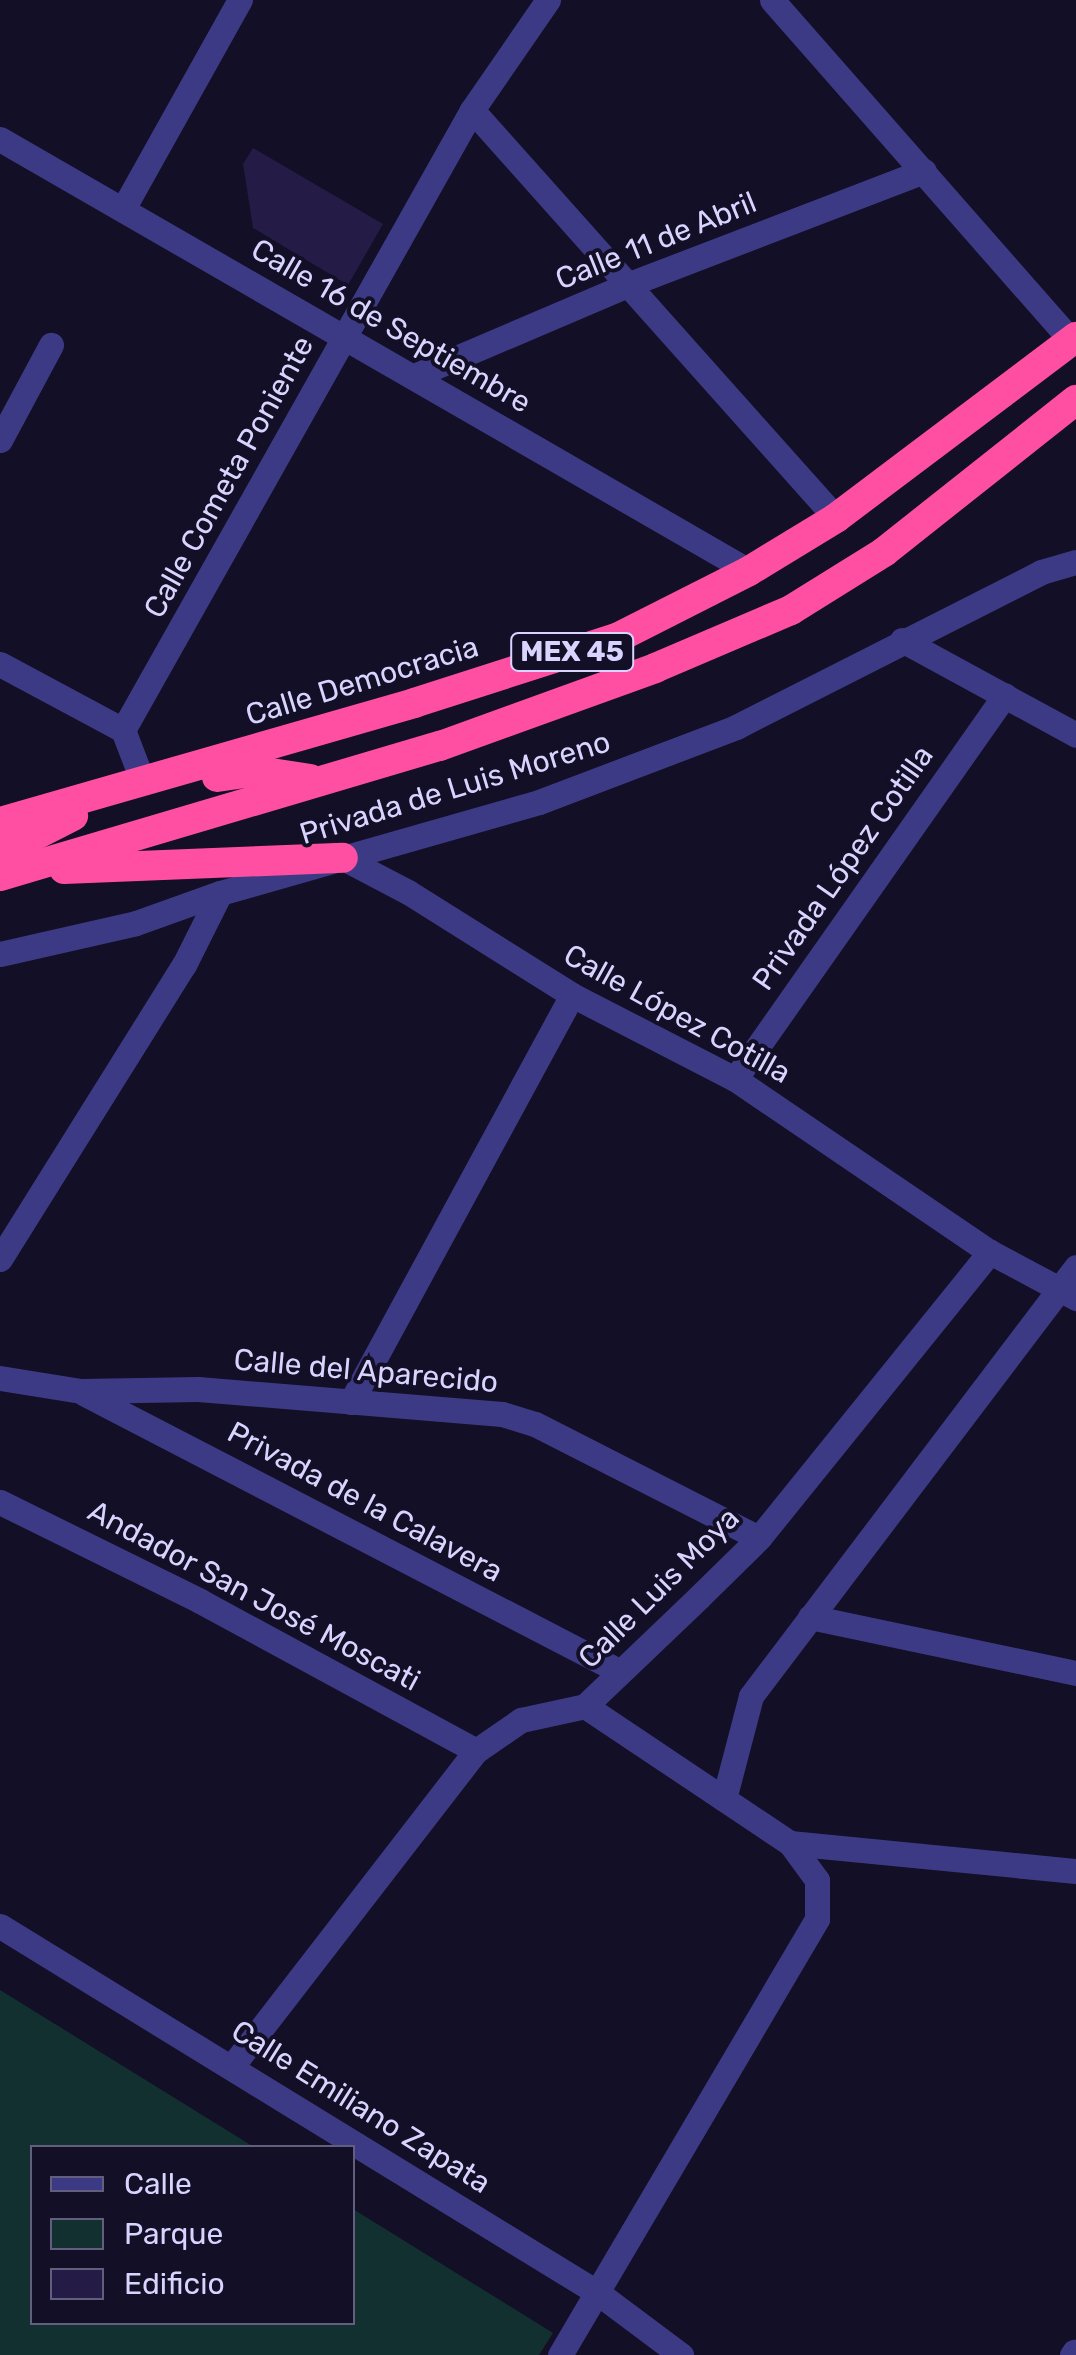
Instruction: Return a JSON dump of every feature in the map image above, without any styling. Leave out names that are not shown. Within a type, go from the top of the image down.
[{"type":"highway","name":"Calle Democracia","points":[[0,822],[617,638],[749,571],[836,518],[1074,339]]},
{"type":"highway","name":"MEX 45","points":[[5,867],[440,746],[655,668],[790,610],[884,552],[1076,400]]},
{"type":"highway","points":[[5,867],[143,782],[258,771],[318,780]]},
{"type":"highway","points":[[5,867],[343,858]]},
{"type":"street","points":[[123,209],[240,0]]},
{"type":"street","name":"Calle Cometa Poniente","points":[[124,730],[472,110],[548,0]]},
{"type":"street","points":[[772,0],[1074,339]]},
{"type":"street","points":[[472,110],[836,518]]},
{"type":"street","name":"Calle 16 de Septiembre","points":[[0,140],[749,571]]},
{"type":"street","name":"Calle 11 de Abril","points":[[414,376],[627,285],[924,170]]},
{"type":"street","points":[[0,440],[51,346]]},
{"type":"street","name":"Privada de Luis Moreno","points":[[0,954],[136,923],[220,893],[539,802],[736,727],[1041,572],[1076,562]]},
{"type":"street","points":[[902,640],[1076,735]]},
{"type":"street","points":[[0,664],[124,730],[143,782]]},
{"type":"street","name":"Privada López Cotilla","points":[[736,1079],[1005,695]]},
{"type":"street","name":"Calle López Cotilla","points":[[343,858],[408,892],[572,995],[736,1079],[990,1252],[1068,1293]]},
{"type":"street","points":[[0,1259],[184,965],[220,893]]},
{"type":"street","points":[[351,1402],[572,995]]},
{"type":"street","name":"Calle Luis Moya","points":[[233,2065],[476,1751],[521,1720],[585,1706],[759,1538],[990,1252]]},
{"type":"street","points":[[724,1799],[751,1696],[1068,1293],[1076,1267]]},
{"type":"street","name":"Calle del Aparecido","points":[[0,1378],[81,1391],[198,1388],[502,1414],[535,1424],[759,1538]]},
{"type":"street","name":"Privada de la Calavera","points":[[81,1391],[618,1671]]},
{"type":"street","name":"Andador San José Moscati","points":[[0,1502],[200,1601],[476,1751]]},
{"type":"street","points":[[810,1617],[1076,1673]]},
{"type":"street","points":[[560,2355],[817,1919],[816,1880],[790,1843],[585,1706]]},
{"type":"street","points":[[790,1843],[1076,1872]]},
{"type":"street","name":"Calle Emiliano Zapata","points":[[0,1926],[233,2065],[598,2293],[682,2355]]},
{"type":"green space","points":[[0,1990],[251,2145],[30,2145],[30,2325],[355,2325],[355,2210],[553,2333],[539,2355],[0,2355]]},
{"type":"building","points":[[253,148],[383,224],[348,285],[253,228],[243,164]]}]
